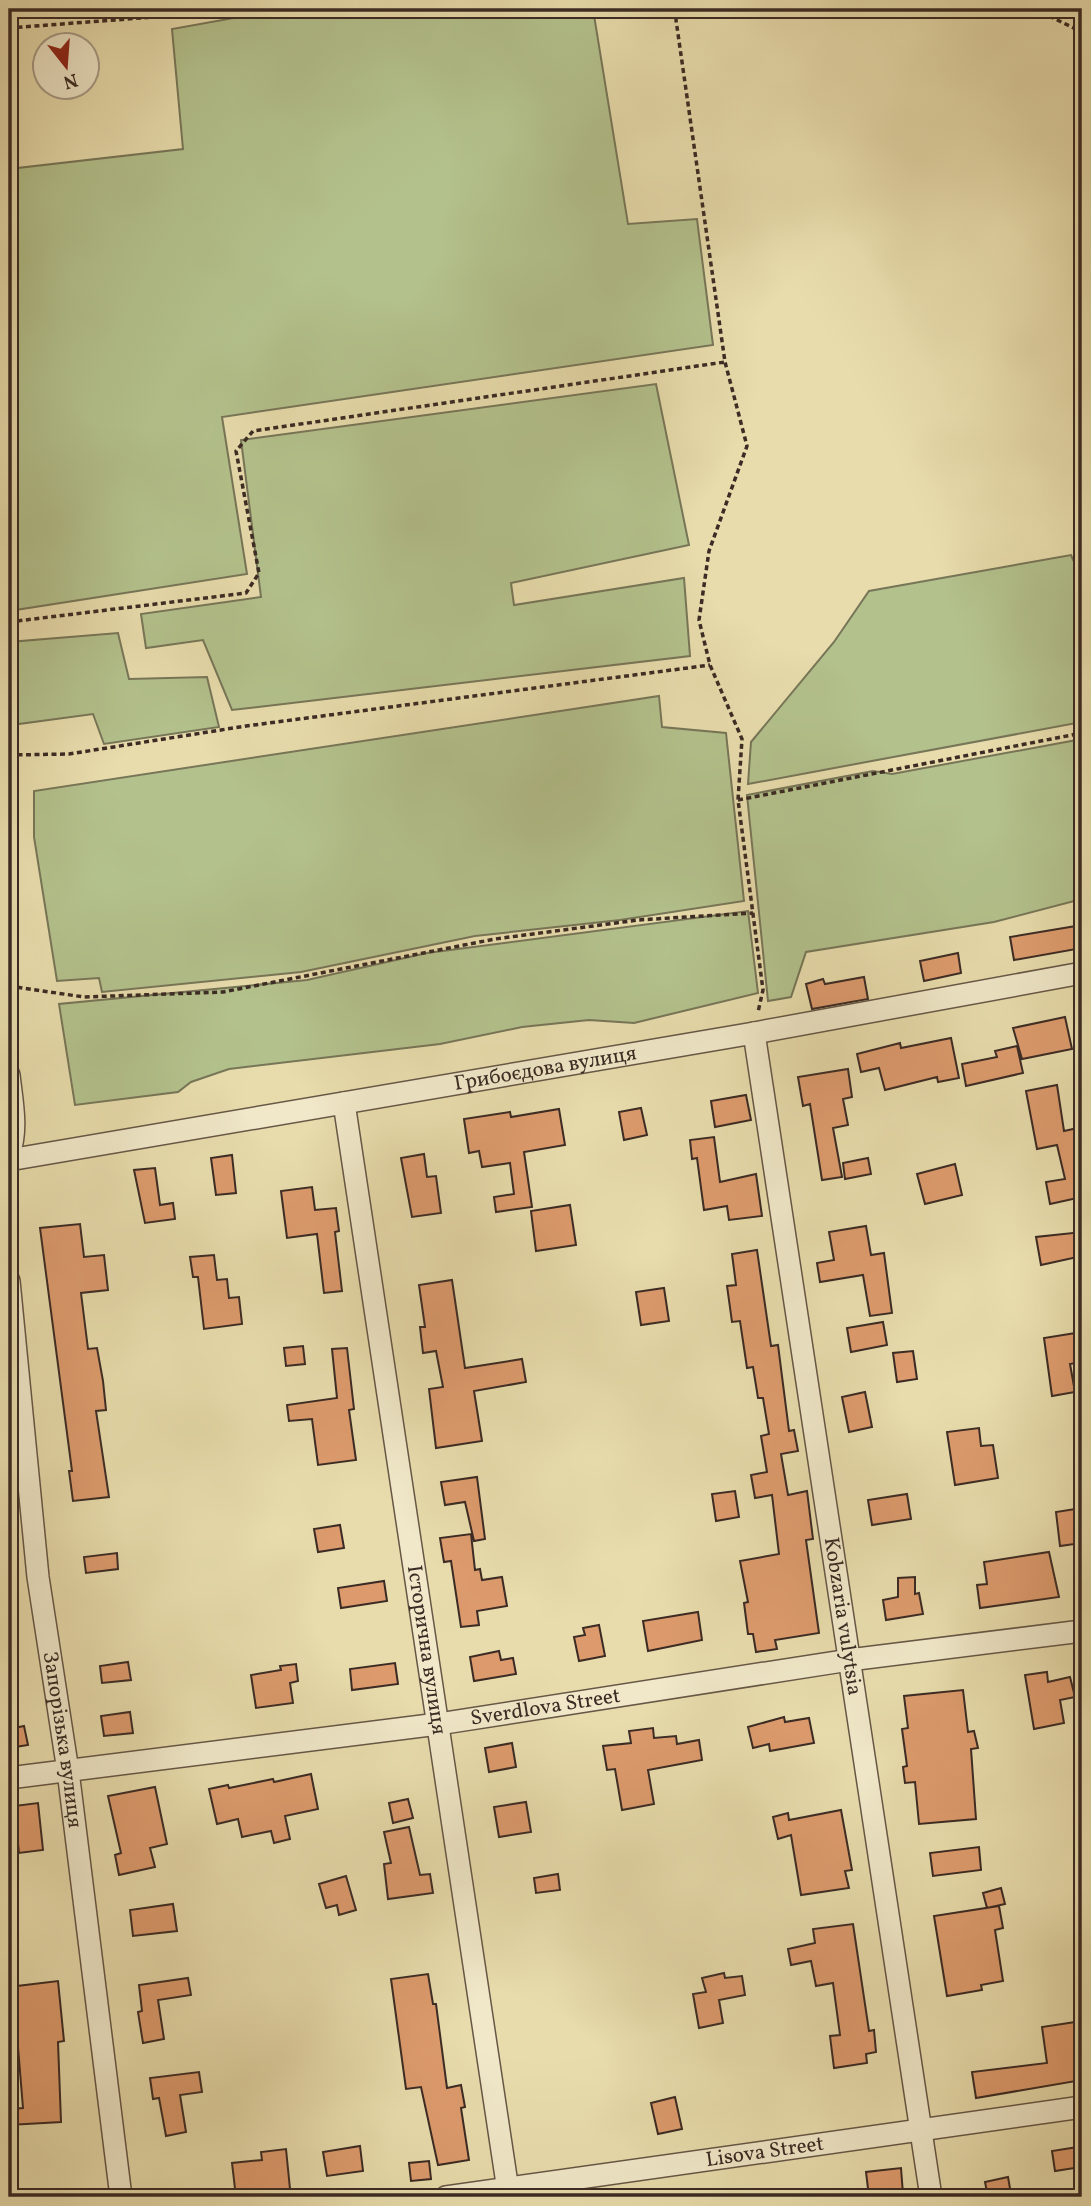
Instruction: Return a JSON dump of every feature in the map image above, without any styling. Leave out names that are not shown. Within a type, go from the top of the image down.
[{"type":"street","name":"Грибоєдова вулиця","points":[[9,1160],[1082,977]]},
{"type":"street","name":"Kobzaria vulytsia","points":[[754,1033],[931,2197]]},
{"type":"street","points":[[9,1075],[14,1121],[13,1143],[9,1154]]},
{"type":"street","name":"Історична вулиця","points":[[344,1103],[508,2192]]},
{"type":"street","name":"Запорізька вулиця","points":[[9,1281],[38,1577],[68,1771],[121,2197]]},
{"type":"street","name":"Sverdlova Street","points":[[9,1778],[438,1724],[849,1660],[1082,1631]]},
{"type":"street","name":"Lisova Street","points":[[446,2197],[508,2192],[1082,2107]]},
{"type":"path","points":[[9,28],[167,16],[204,9]]},
{"type":"path","points":[[677,9],[676,20],[725,362],[747,446],[709,551],[699,620],[710,665],[742,739],[738,800],[763,990],[754,1033]]},
{"type":"path","points":[[1046,9],[1047,15],[1082,32]]},
{"type":"path","points":[[9,622],[246,593],[259,573],[236,451],[253,431],[725,362]]},
{"type":"path","points":[[9,755],[69,754],[246,726],[710,665]]},
{"type":"path","points":[[738,800],[1082,733]]},
{"type":"path","points":[[9,986],[84,997],[223,992],[495,939],[638,920],[753,913]]},
{"type":"green space","points":[[284,9],[593,9],[628,224],[697,219],[713,345],[222,417],[247,574],[9,611],[9,169],[183,149],[172,29]]},
{"type":"green space","points":[[656,384],[689,545],[511,583],[514,605],[684,578],[690,656],[232,710],[203,640],[146,648],[141,614],[261,597],[241,440]]},
{"type":"green space","points":[[1071,555],[1079,573],[1082,573],[1082,722],[748,784],[751,742],[834,642],[869,591]]},
{"type":"green space","points":[[118,633],[129,679],[207,677],[219,727],[104,744],[93,714],[11,725],[9,642]]},
{"type":"green space","points":[[659,696],[662,727],[726,733],[744,901],[620,920],[475,936],[301,972],[102,992],[99,978],[57,981],[34,837],[34,791]]},
{"type":"green space","points":[[1082,739],[1082,899],[994,922],[806,952],[791,997],[768,1001],[747,795],[873,771],[892,774]]},
{"type":"green space","points":[[748,911],[758,993],[634,1023],[589,1020],[522,1027],[440,1044],[229,1069],[191,1082],[178,1092],[75,1105],[59,1004],[307,980],[427,953]]},
{"type":"building","points":[[1082,925],[1082,948],[1014,960],[1010,937]]},
{"type":"building","points":[[958,953],[961,973],[924,981],[920,961]]},
{"type":"building","points":[[864,977],[868,999],[812,1009],[806,984],[823,979],[825,984]]},
{"type":"building","points":[[1065,1017],[1072,1049],[1022,1059],[1013,1028]]},
{"type":"building","points":[[951,1038],[959,1078],[938,1082],[937,1077],[885,1090],[879,1068],[861,1072],[857,1054],[900,1043],[901,1048]]},
{"type":"building","points":[[1017,1046],[1023,1073],[966,1086],[962,1064],[997,1057],[995,1051]]},
{"type":"building","points":[[848,1069],[852,1097],[843,1099],[848,1125],[833,1128],[842,1177],[822,1180],[810,1104],[803,1106],[798,1077]]},
{"type":"building","points":[[1057,1085],[1064,1131],[1082,1127],[1082,1197],[1050,1204],[1046,1182],[1065,1179],[1057,1145],[1037,1149],[1026,1091]]},
{"type":"building","points":[[746,1095],[751,1120],[715,1127],[711,1101]]},
{"type":"building","points":[[641,1108],[647,1135],[624,1140],[619,1112]]},
{"type":"building","points":[[559,1109],[565,1145],[524,1152],[532,1207],[496,1212],[494,1197],[514,1194],[510,1163],[482,1167],[479,1151],[469,1153],[464,1119],[510,1112],[511,1117]]},
{"type":"building","points":[[714,1137],[720,1182],[756,1174],[762,1216],[729,1220],[727,1206],[704,1210],[697,1158],[692,1159],[690,1140]]},
{"type":"building","points":[[424,1154],[427,1177],[436,1176],[441,1213],[412,1217],[401,1158]]},
{"type":"building","points":[[232,1155],[236,1193],[216,1195],[211,1158]]},
{"type":"building","points":[[868,1158],[871,1174],[845,1179],[843,1163]]},
{"type":"building","points":[[955,1164],[962,1195],[925,1204],[917,1174]]},
{"type":"building","points":[[155,1168],[160,1205],[173,1203],[175,1219],[145,1223],[134,1170]]},
{"type":"building","points":[[312,1187],[315,1210],[336,1208],[339,1231],[335,1232],[342,1291],[324,1293],[317,1234],[287,1238],[281,1191]]},
{"type":"building","points":[[570,1205],[576,1245],[536,1251],[531,1211]]},
{"type":"building","points":[[80,1224],[84,1257],[104,1255],[108,1290],[81,1293],[88,1349],[97,1348],[103,1381],[106,1410],[96,1411],[109,1497],[73,1501],[69,1471],[72,1471],[40,1228]]},
{"type":"building","points":[[866,1226],[871,1255],[884,1253],[892,1313],[870,1316],[863,1275],[820,1282],[817,1263],[834,1260],[829,1232]]},
{"type":"building","points":[[1082,1232],[1082,1256],[1041,1265],[1036,1237]]},
{"type":"building","points":[[757,1250],[771,1346],[778,1345],[789,1431],[794,1430],[798,1451],[781,1454],[788,1495],[807,1491],[813,1539],[806,1540],[819,1633],[775,1640],[777,1649],[756,1652],[753,1634],[748,1634],[744,1603],[748,1602],[740,1561],[779,1554],[772,1495],[755,1498],[751,1475],[767,1472],[761,1436],[769,1434],[763,1398],[758,1398],[753,1367],[747,1368],[740,1321],[732,1322],[727,1286],[736,1285],[732,1254]]},
{"type":"building","points":[[214,1255],[217,1280],[227,1279],[229,1298],[239,1297],[242,1324],[204,1329],[198,1277],[193,1277],[190,1257]]},
{"type":"building","points":[[452,1280],[465,1368],[522,1359],[526,1382],[474,1391],[482,1441],[436,1448],[429,1389],[443,1387],[436,1351],[423,1353],[420,1327],[425,1327],[419,1285]]},
{"type":"building","points":[[664,1288],[669,1321],[641,1325],[636,1292]]},
{"type":"building","points":[[883,1322],[887,1345],[851,1352],[847,1328]]},
{"type":"building","points":[[1082,1332],[1082,1362],[1070,1364],[1075,1392],[1052,1396],[1044,1338]]},
{"type":"building","points":[[303,1346],[305,1364],[286,1366],[284,1348]]},
{"type":"building","points":[[347,1348],[354,1409],[349,1410],[356,1460],[318,1465],[312,1419],[289,1421],[287,1405],[337,1398],[332,1349]]},
{"type":"building","points":[[913,1351],[917,1379],[897,1382],[893,1353]]},
{"type":"building","points":[[865,1392],[872,1427],[849,1432],[842,1397]]},
{"type":"building","points":[[979,1428],[981,1446],[993,1445],[998,1478],[955,1485],[947,1432]]},
{"type":"building","points":[[477,1477],[485,1539],[474,1541],[465,1502],[445,1505],[441,1482]]},
{"type":"building","points":[[735,1491],[739,1517],[716,1521],[712,1494]]},
{"type":"building","points":[[907,1494],[911,1519],[872,1525],[868,1500]]},
{"type":"building","points":[[1082,1508],[1082,1543],[1060,1546],[1056,1512]]},
{"type":"building","points":[[340,1525],[344,1548],[318,1552],[314,1529]]},
{"type":"building","points":[[471,1534],[475,1570],[480,1569],[482,1580],[502,1577],[507,1606],[477,1611],[479,1625],[461,1627],[451,1561],[444,1562],[440,1538]]},
{"type":"building","points":[[1049,1552],[1059,1597],[980,1608],[977,1585],[987,1584],[984,1562]]},
{"type":"building","points":[[117,1553],[118,1569],[86,1573],[84,1557]]},
{"type":"building","points":[[915,1577],[915,1594],[919,1593],[923,1614],[886,1620],[883,1600],[898,1597],[898,1578]]},
{"type":"building","points":[[384,1581],[387,1601],[341,1608],[338,1588]]},
{"type":"building","points":[[698,1612],[702,1640],[648,1651],[643,1621]]},
{"type":"building","points":[[599,1625],[605,1656],[579,1661],[574,1637],[585,1635],[583,1628]]},
{"type":"building","points":[[499,1651],[501,1660],[513,1658],[516,1674],[474,1681],[470,1657]]},
{"type":"building","points":[[128,1662],[131,1680],[102,1683],[100,1666]]},
{"type":"building","points":[[395,1663],[398,1684],[352,1690],[350,1669]]},
{"type":"building","points":[[296,1664],[298,1681],[290,1683],[293,1703],[256,1708],[251,1675],[281,1670],[280,1666]]},
{"type":"building","points":[[1047,1672],[1048,1682],[1070,1677],[1075,1697],[1060,1700],[1064,1723],[1034,1729],[1025,1675]]},
{"type":"building","points":[[963,1690],[968,1732],[974,1731],[978,1748],[971,1749],[976,1819],[919,1824],[915,1782],[905,1783],[903,1767],[907,1766],[902,1729],[908,1728],[904,1696]]},
{"type":"building","points":[[130,1712],[133,1733],[104,1736],[101,1716]]},
{"type":"building","points":[[784,1717],[785,1722],[809,1718],[814,1743],[770,1751],[769,1744],[753,1748],[748,1727]]},
{"type":"building","points":[[24,1726],[28,1745],[9,1748],[9,1729]]},
{"type":"building","points":[[653,1728],[654,1738],[676,1736],[677,1744],[699,1740],[702,1760],[648,1770],[654,1804],[622,1810],[615,1769],[607,1770],[603,1746],[631,1743],[629,1731]]},
{"type":"building","points":[[512,1743],[516,1767],[489,1772],[485,1748]]},
{"type":"building","points":[[311,1774],[318,1809],[285,1816],[290,1839],[274,1843],[271,1831],[242,1837],[238,1819],[217,1824],[209,1789],[273,1779],[274,1782]]},
{"type":"building","points":[[155,1787],[167,1844],[150,1848],[155,1867],[119,1875],[115,1855],[121,1853],[108,1796]]},
{"type":"building","points":[[408,1799],[413,1818],[393,1823],[389,1803]]},
{"type":"building","points":[[526,1802],[531,1832],[499,1837],[494,1807]]},
{"type":"building","points":[[38,1803],[43,1850],[19,1853],[14,1806]]},
{"type":"building","points":[[841,1810],[852,1870],[845,1871],[849,1888],[801,1895],[791,1835],[778,1839],[773,1817],[788,1813],[789,1820]]},
{"type":"building","points":[[409,1827],[420,1875],[430,1874],[433,1893],[388,1899],[384,1864],[391,1863],[384,1832]]},
{"type":"building","points":[[979,1847],[981,1870],[933,1876],[930,1853]]},
{"type":"building","points":[[558,1874],[560,1890],[536,1893],[534,1878]]},
{"type":"building","points":[[346,1876],[356,1910],[339,1915],[337,1905],[326,1908],[319,1884]]},
{"type":"building","points":[[1001,1888],[1005,1904],[987,1908],[983,1893]]},
{"type":"building","points":[[173,1904],[177,1931],[133,1936],[130,1910]]},
{"type":"building","points":[[999,1906],[1003,1928],[995,1930],[1003,1981],[981,1985],[982,1990],[947,1996],[934,1916]]},
{"type":"building","points":[[853,1924],[869,2031],[874,2030],[876,2052],[866,2054],[867,2063],[834,2068],[830,2036],[840,2035],[833,1983],[816,1986],[811,1961],[791,1965],[788,1949],[815,1943],[813,1929]]},
{"type":"building","points":[[724,1973],[725,1978],[742,1976],[745,1995],[719,2000],[723,2023],[699,2028],[693,1994],[706,1992],[702,1978]]},
{"type":"building","points":[[428,1974],[433,2004],[436,2004],[447,2088],[461,2085],[465,2107],[461,2108],[469,2160],[438,2165],[421,2087],[406,2089],[391,1979]]},
{"type":"building","points":[[188,1978],[191,1995],[158,2000],[164,2039],[143,2043],[138,2012],[142,2011],[139,1985]]},
{"type":"building","points":[[58,1981],[64,2041],[58,2042],[61,2122],[9,2125],[9,2109],[23,2108],[17,2035],[9,2036],[9,1987]]},
{"type":"building","points":[[1082,2021],[1082,2080],[976,2098],[972,2072],[1047,2063],[1042,2027]]},
{"type":"building","points":[[199,2072],[202,2092],[180,2095],[186,2132],[166,2136],[159,2098],[153,2099],[150,2078]]},
{"type":"building","points":[[675,2097],[682,2129],[658,2134],[651,2103]]},
{"type":"building","points":[[360,2146],[363,2171],[327,2176],[323,2152]]},
{"type":"building","points":[[1078,2147],[1081,2167],[1055,2171],[1052,2151]]},
{"type":"building","points":[[286,2149],[290,2189],[236,2197],[232,2163],[262,2160],[261,2152]]},
{"type":"building","points":[[429,2161],[431,2179],[411,2181],[409,2163]]},
{"type":"building","points":[[901,2168],[903,2194],[869,2197],[866,2172]]},
{"type":"building","points":[[1008,2177],[1011,2194],[988,2197],[985,2182]]}]
